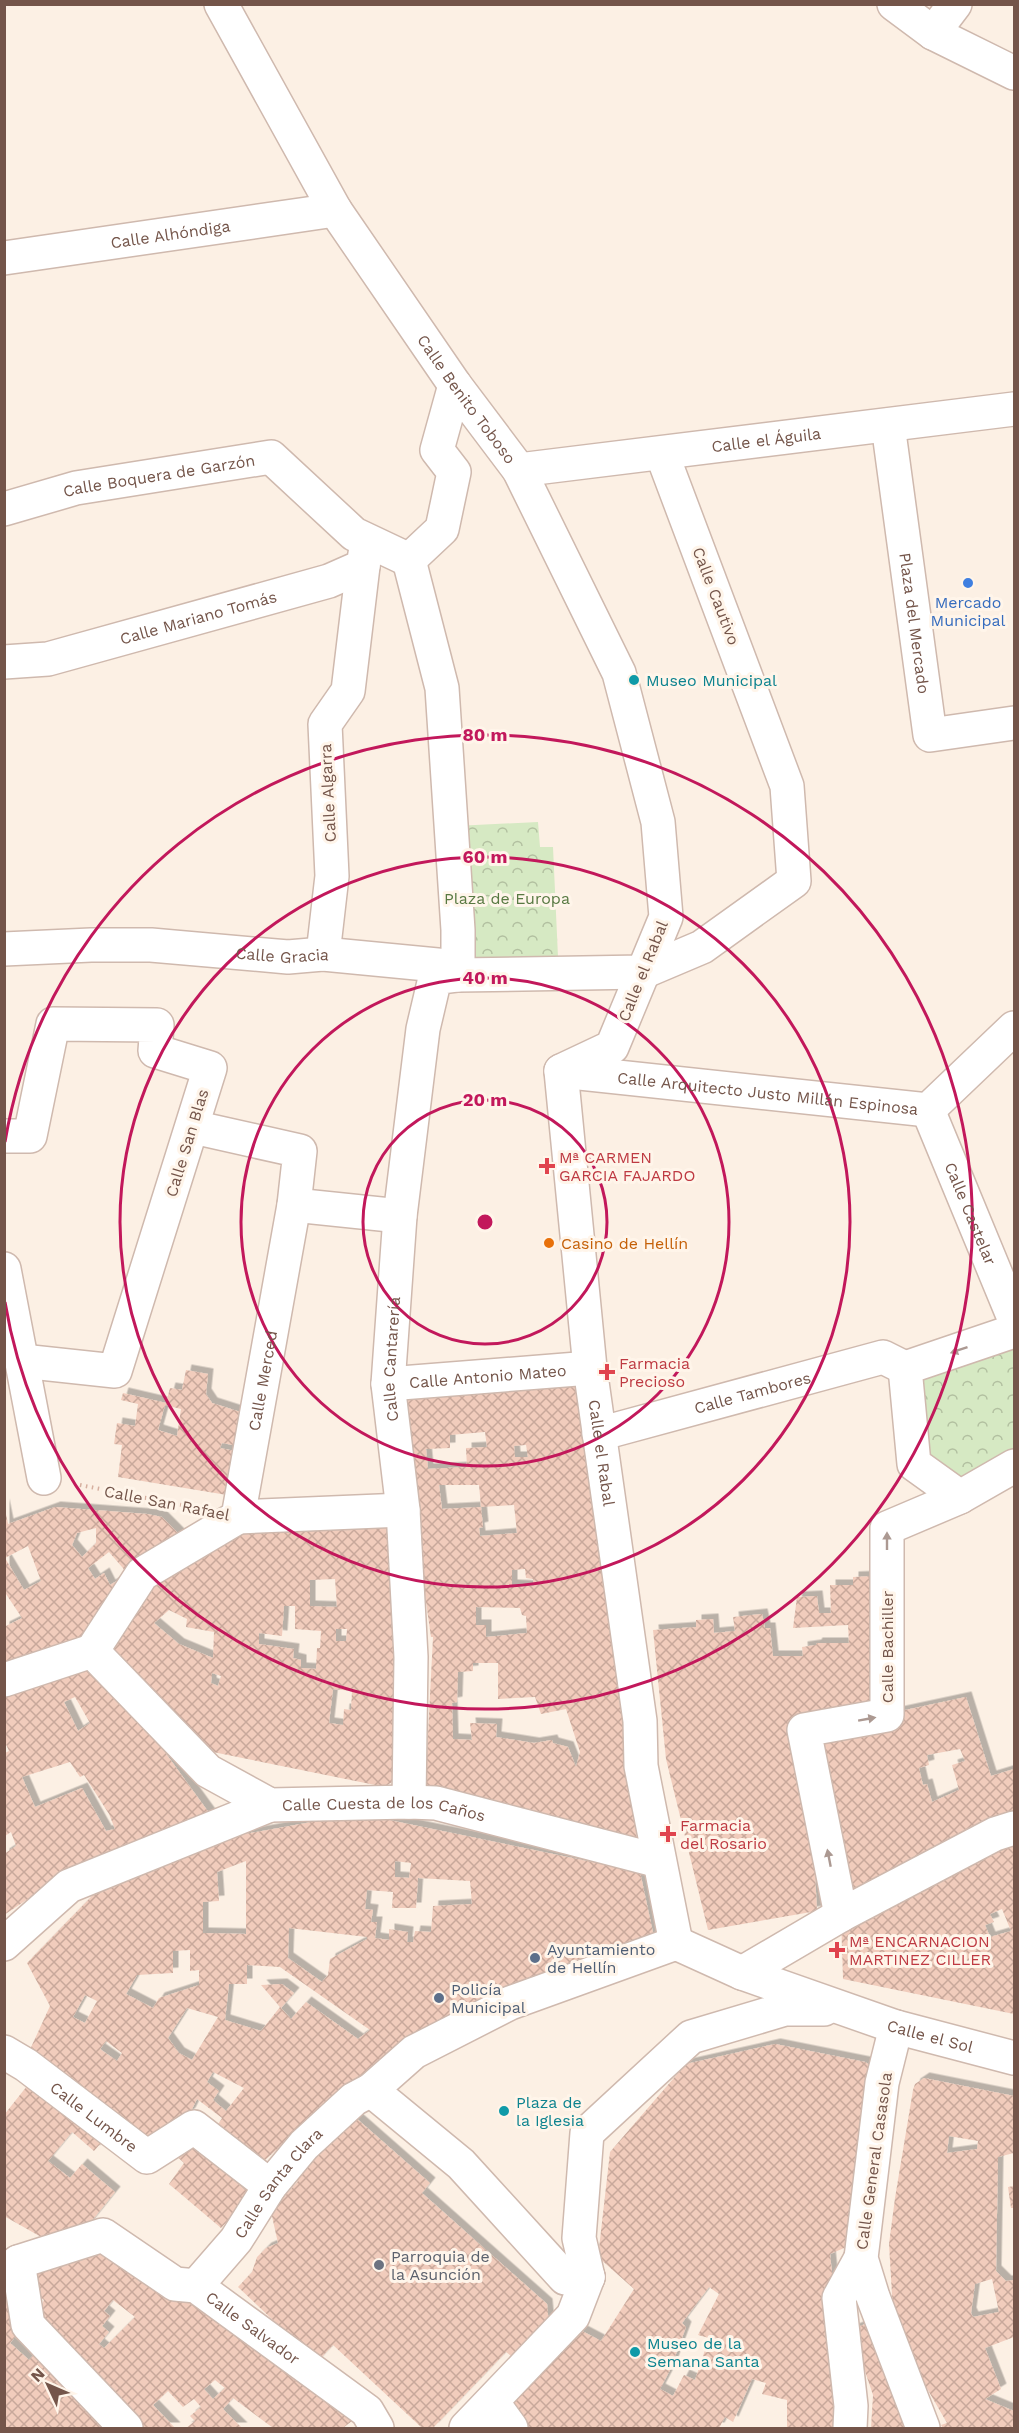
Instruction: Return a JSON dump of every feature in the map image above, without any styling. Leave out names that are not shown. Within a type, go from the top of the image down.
[{"type":"street","name":"Calle Benito Toboso","points":[[220,4],[335,210],[454,385],[519,470],[619,673],[658,822]]},
{"type":"street","points":[[894,4],[933,33],[1014,73]]},
{"type":"street","points":[[933,33],[956,4]]},
{"type":"street","name":"Calle Alhóndiga","points":[[4,258],[335,210]]},
{"type":"street","points":[[454,385],[437,450],[454,472],[442,529],[409,560],[442,688],[458,930],[458,971]]},
{"type":"street","name":"Calle el Águila","points":[[519,470],[1014,409]]},
{"type":"street","name":"Plaza del Mercado","points":[[888,425],[930,735],[1014,723]]},
{"type":"street","name":"Calle Cautivo","points":[[643,972],[702,948],[794,881],[787,786],[662,454]]},
{"type":"street","name":"Calle Boquera de Garzón","points":[[4,509],[76,488],[271,458],[354,534],[365,554],[409,560]]},
{"type":"street","name":"Calle Mariano Tomás","points":[[4,662],[48,659],[329,581],[365,554]]},
{"type":"street","name":"Calle Algarra","points":[[323,954],[332,876],[325,724],[348,691],[365,554]]},
{"type":"street","name":"Calle el Rabal","points":[[658,822],[666,917],[612,1047],[561,1071],[590,1368],[640,1721],[641,1766],[676,1943]]},
{"type":"street","name":"Calle Gracia","points":[[4,949],[151,945],[288,957],[323,954],[458,971],[643,972]]},
{"type":"street","name":"Calle Cantarería","points":[[409,1802],[411,1657],[403,1510],[388,1384],[400,1216],[423,1029],[435,978],[458,971]]},
{"type":"street","name":"Calle San Blas","points":[[4,1136],[30,1136],[53,1024],[157,1025],[155,1051],[210,1068],[115,1371],[22,1361]]},
{"type":"street","name":"Calle Arquitecto Justo Millán Espinosa","points":[[561,1071],[928,1110],[1014,1028]]},
{"type":"street","name":"Calle Castelar","points":[[928,1110],[1014,1318]]},
{"type":"street","name":"Calle Merced","points":[[193,1127],[300,1151],[294,1205],[238,1517]]},
{"type":"street","points":[[294,1205],[400,1216]]},
{"type":"street","points":[[4,1269],[44,1478]]},
{"type":"street","points":[[1014,1331],[905,1368],[914,1464],[960,1497],[1014,1466]]},
{"type":"street","name":"Calle Tambores","points":[[599,1434],[883,1357],[905,1368]]},
{"type":"street","name":"Calle Antonio Mateo","points":[[388,1384],[590,1368]]},
{"type":"street","name":"Calle Bachiller","points":[[841,1916],[804,1730],[887,1715],[886,1528],[960,1497]]},
{"type":"street","name":"Calle San Rafael","points":[[238,1517],[403,1510]]},
{"type":"street","points":[[4,1680],[92,1651],[142,1574],[238,1517]]},
{"type":"street","name":"Calle Cuesta de los Caños","points":[[92,1651],[208,1771],[270,1805],[436,1803],[659,1861]]},
{"type":"street","points":[[4,1944],[69,1886],[270,1805]]},
{"type":"street","points":[[742,1973],[841,1916],[995,1834],[1014,1828]]},
{"type":"street","name":"Calle el Sol","points":[[676,1943],[742,1973],[896,2027],[1014,2058]]},
{"type":"street","name":"Calle Santa Clara","points":[[196,2286],[236,2240],[270,2186],[304,2145],[354,2099],[371,2090],[414,2052],[510,2003],[676,1943]]},
{"type":"street","points":[[466,2428],[502,2416],[573,2316],[588,2277],[579,2238],[587,2133],[691,2037],[784,2009],[846,2009]]},
{"type":"street","name":"Calle General Casasola","points":[[896,2027],[882,2083],[861,2258],[873,2297],[923,2428]]},
{"type":"street","name":"Calle Lumbre","points":[[4,2052],[147,2157],[194,2127],[270,2186]]},
{"type":"street","points":[[371,2090],[462,2164],[565,2278],[588,2277]]},
{"type":"street","name":"Calle Salvador","points":[[11,2256],[103,2235],[175,2284],[196,2286],[367,2411],[369,2425]]},
{"type":"street","points":[[11,2256],[28,2325],[126,2428]]},
{"type":"street","points":[[850,2428],[850,2396],[839,2298],[861,2258]]},
{"type":"path","name":"Calle San Rafael","points":[[44,1478],[238,1517]]},
{"type":"green space","name":"Plaza de Europa","points":[[538,822],[540,847],[553,847],[558,957],[461,961],[455,826]]},
{"type":"green space","points":[[1014,1331],[1014,1466],[960,1497],[914,1464],[905,1368]]},
{"type":"building","points":[[186,1370],[208,1374],[206,1394],[212,1403],[253,1416],[245,1447],[222,1443],[220,1448],[244,1453],[233,1496],[118,1477],[122,1445],[114,1444],[117,1423],[135,1426],[138,1404],[121,1400],[123,1393],[166,1403],[170,1388],[182,1390]],"holes":[[[165,1405],[181,1409],[177,1436],[158,1430]]]},
{"type":"building","points":[[575,1376],[609,1589],[637,1840],[425,1793],[433,1637],[431,1637],[396,1392]],"holes":[[[485,1432],[487,1447],[466,1448],[467,1467],[428,1469],[426,1449],[450,1448],[450,1435]],[[526,1445],[528,1457],[515,1457],[514,1446]],[[439,1485],[479,1485],[481,1507],[442,1509]],[[514,1505],[517,1533],[480,1536],[479,1528],[483,1527],[481,1507]],[[525,1569],[526,1578],[533,1579],[534,1586],[512,1585],[512,1570]],[[476,1607],[520,1608],[522,1615],[526,1616],[527,1633],[486,1637],[486,1625],[476,1625]],[[473,1663],[498,1663],[498,1699],[535,1697],[541,1714],[566,1709],[580,1752],[576,1767],[568,1747],[553,1743],[552,1740],[534,1743],[496,1737],[497,1724],[470,1723],[472,1740],[453,1739],[452,1703],[457,1702],[458,1672],[473,1671]]]},
{"type":"building","points":[[4,1504],[8,1524],[55,1507],[147,1514],[162,1517],[184,1539],[128,1574],[109,1552],[88,1568],[95,1579],[104,1573],[110,1585],[127,1575],[88,1636],[4,1671],[4,1627],[22,1618],[4,1591]],"holes":[[[96,1528],[96,1543],[82,1557],[72,1545],[77,1533]],[[28,1546],[41,1581],[24,1590],[5,1558]]]},
{"type":"building","points":[[390,1518],[396,1779],[385,1787],[208,1751],[102,1649],[134,1598],[240,1526]],"holes":[[[335,1579],[337,1607],[310,1606],[310,1580]],[[284,1606],[295,1606],[295,1629],[321,1631],[316,1669],[301,1668],[301,1660],[293,1658],[294,1649],[259,1644],[259,1633],[282,1636]],[[169,1610],[187,1619],[186,1627],[214,1632],[213,1658],[179,1644],[154,1623]],[[336,1629],[347,1629],[346,1641],[336,1641]],[[212,1673],[221,1676],[218,1686],[211,1683]],[[333,1689],[352,1691],[351,1710],[344,1709],[343,1725],[329,1723]]]},
{"type":"building","points":[[876,1576],[879,1708],[795,1720],[814,1854],[817,1911],[708,1930],[666,1759],[653,1630],[696,1627],[696,1620],[713,1619],[714,1633],[735,1631],[733,1617],[762,1614],[765,1628],[770,1628],[773,1656],[803,1656],[802,1647],[817,1643],[849,1643],[848,1625],[793,1628],[797,1597],[817,1596],[819,1613],[831,1613],[830,1585],[853,1585],[853,1577]]},
{"type":"building","points":[[97,1663],[212,1817],[64,1875],[4,1915],[4,1854],[16,1846],[11,1832],[5,1836],[5,1753],[9,1751],[4,1740],[4,1693]],"holes":[[[75,1697],[90,1723],[78,1731],[64,1702]],[[70,1762],[80,1777],[84,1775],[109,1814],[115,1829],[106,1831],[82,1788],[35,1807],[22,1777]]]},
{"type":"building","points":[[966,1697],[991,1776],[1014,1769],[1014,1816],[853,1891],[817,1738],[896,1712]],"holes":[[[960,1749],[965,1761],[952,1765],[959,1790],[932,1802],[927,1784],[923,1785],[919,1768],[929,1765],[927,1755]]]},
{"type":"building","points":[[334,1818],[384,1819],[640,1872],[656,1947],[310,2120],[265,2160],[217,2126],[222,2118],[197,2099],[190,2113],[153,2147],[27,2056],[50,2006],[27,1963],[92,1896],[245,1834]],"holes":[[[246,1861],[246,1934],[203,1933],[203,1902],[219,1901],[217,1872]],[[395,1861],[411,1863],[409,1878],[395,1877]],[[418,1878],[470,1881],[472,1904],[433,1906],[431,1932],[415,1931],[413,1942],[407,1942],[408,1932],[389,1929],[389,1940],[375,1938],[377,1922],[371,1922],[373,1910],[365,1909],[367,1890],[393,1892],[392,1908],[416,1908]],[[289,1928],[367,1937],[330,1959],[328,1975],[322,1982],[288,1958]],[[190,1950],[190,1971],[199,1970],[199,1985],[159,1998],[153,2008],[126,1994],[137,1975],[173,1973],[173,1951]],[[247,1965],[280,1967],[370,2030],[358,2039],[306,2002],[291,2019],[281,2008],[294,1993],[282,1984],[261,1985],[280,2007],[261,2031],[225,2020],[229,1984],[247,1984]],[[85,1995],[97,2001],[85,2023],[73,2017]],[[187,2008],[218,2017],[192,2060],[179,2053],[168,2038]],[[106,2041],[122,2053],[117,2061],[100,2049]],[[213,2072],[244,2088],[226,2111],[213,2100],[219,2091],[207,2082]]]},
{"type":"building","points":[[1014,1844],[1014,2014],[843,1979],[841,1915],[969,1867],[968,1862]],"holes":[[[1002,1909],[1011,1931],[990,1937],[985,1925],[994,1922],[990,1914]]]},
{"type":"building","points":[[775,2044],[865,2062],[871,2066],[849,2246],[830,2254],[842,2366],[843,2428],[787,2428],[787,2400],[762,2394],[766,2383],[752,2379],[733,2422],[725,2417],[719,2428],[516,2428],[502,2410],[582,2331],[601,2341],[634,2289],[598,2257],[610,2152],[686,2064]],"holes":[[[709,2287],[719,2294],[698,2335],[709,2338],[695,2380],[684,2375],[673,2396],[660,2389],[670,2370],[686,2327],[682,2323]]]},
{"type":"building","points":[[924,2078],[1014,2096],[1014,2153],[998,2157],[996,2271],[1006,2281],[1014,2280],[1014,2337],[985,2348],[1001,2389],[985,2399],[1014,2411],[1014,2428],[943,2428],[941,2425],[947,2423],[898,2332],[893,2311],[889,2244],[915,2084]],"holes":[[[949,2136],[978,2141],[977,2149],[947,2153]],[[992,2279],[999,2312],[973,2317],[971,2313],[975,2284]]]},
{"type":"building","points":[[31,2081],[108,2135],[94,2151],[72,2132],[48,2161],[70,2178],[82,2164],[115,2192],[78,2238],[50,2242],[4,2216],[4,2115]]},
{"type":"building","name":"Parroquia de la Asunción","points":[[348,2111],[430,2183],[422,2193],[547,2304],[549,2325],[515,2359],[506,2352],[433,2428],[422,2428],[333,2345],[317,2362],[238,2287],[252,2272],[257,2257],[266,2248],[278,2243],[271,2212],[298,2181],[292,2175]]},
{"type":"building","points":[[188,2138],[237,2178],[235,2181],[251,2195],[221,2228],[169,2184],[184,2163],[173,2153]]},
{"type":"building","points":[[1014,2186],[1014,2208],[1011,2208],[1008,2187]]},
{"type":"building","points":[[94,2245],[163,2289],[221,2318],[357,2417],[343,2428],[273,2428],[233,2398],[223,2409],[242,2428],[186,2428],[195,2421],[190,2416],[201,2407],[194,2399],[183,2407],[168,2391],[153,2405],[175,2428],[140,2428],[37,2314],[44,2300],[29,2287],[38,2270]],"holes":[[[113,2300],[135,2317],[104,2348],[99,2344],[109,2332],[102,2326],[110,2316],[104,2311]],[[215,2380],[225,2388],[213,2399],[204,2389]]]},
{"type":"building","points":[[4,2295],[12,2299],[19,2332],[10,2343],[29,2360],[37,2351],[116,2428],[7,2428],[4,2426]]},
{"type":"building","points":[[877,2319],[904,2395],[904,2428],[871,2428],[873,2395],[851,2330]]},
{"type":"place","name":"Mercado Municipal","points":[[968,583]]},
{"type":"place","name":"Museo Municipal","points":[[634,680]]},
{"type":"place","name":"Mª CARMEN GARCIA FAJARDO","points":[[547,1166]]},
{"type":"place","name":"Casino de Hellín","points":[[549,1243]]},
{"type":"place","name":"Farmacia Precioso","points":[[607,1372]]},
{"type":"place","name":"Farmacia del Rosario","points":[[668,1834]]},
{"type":"place","name":"Mª ENCARNACION MARTINEZ CILLER","points":[[837,1950]]},
{"type":"place","name":"Ayuntamiento de Hellín","points":[[535,1958]]},
{"type":"place","name":"Policía Municipal","points":[[439,1998]]},
{"type":"place","name":"Plaza de la Iglesia","points":[[504,2111]]},
{"type":"place","name":"Parroquia de la Asunción","points":[[379,2265]]},
{"type":"place","name":"Museo de la Semana Santa","points":[[635,2352]]}]
